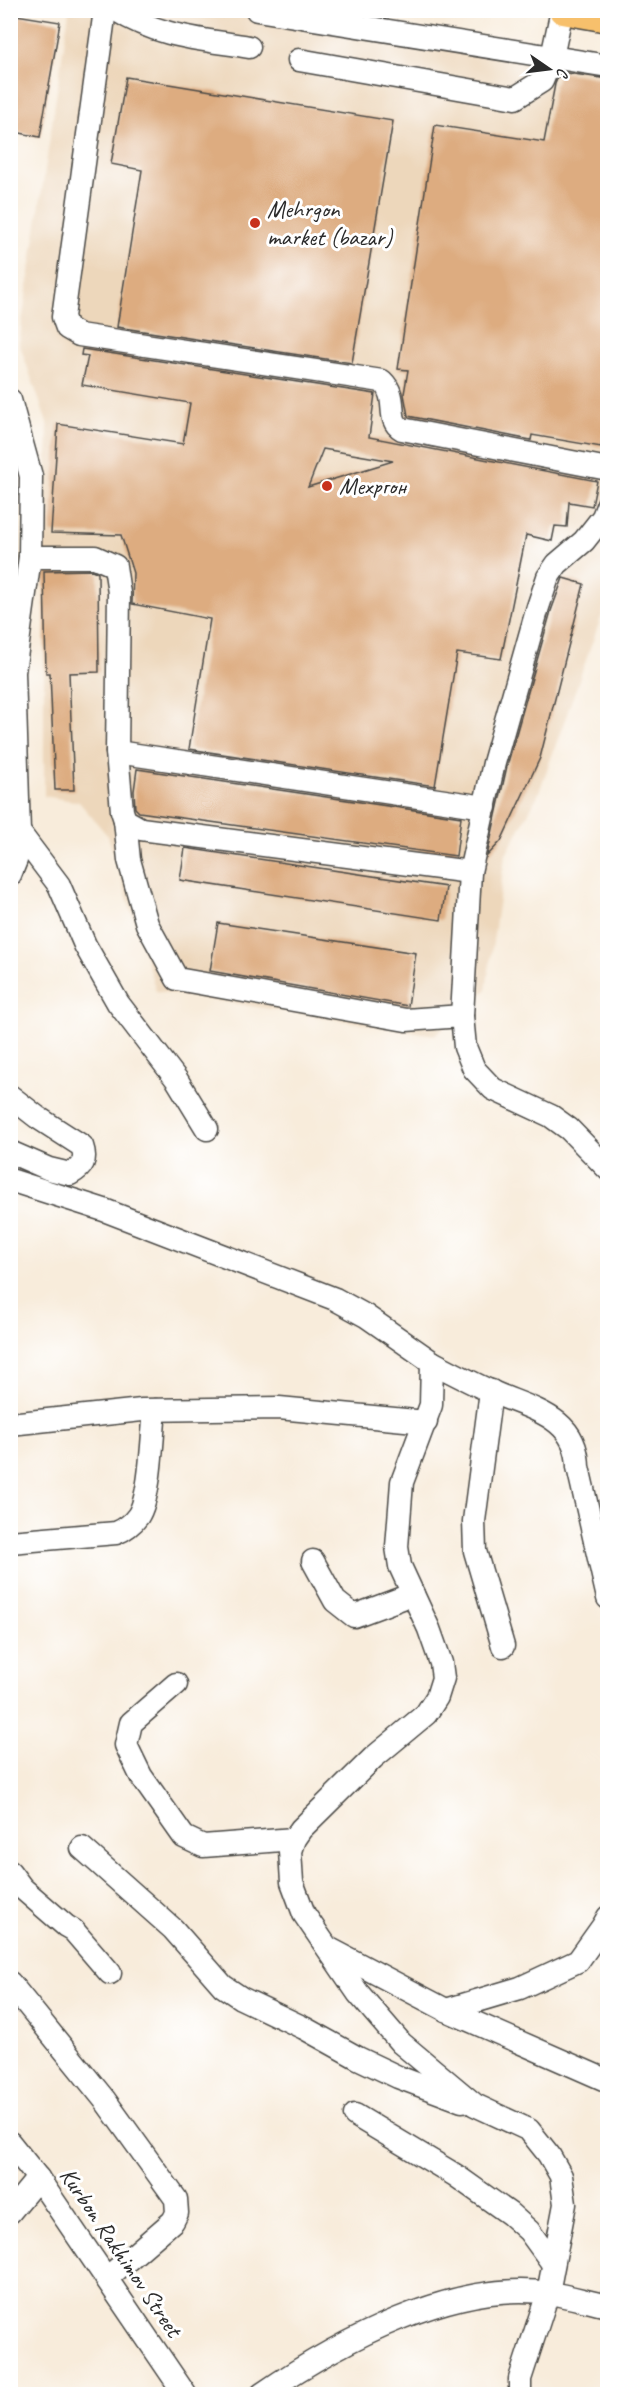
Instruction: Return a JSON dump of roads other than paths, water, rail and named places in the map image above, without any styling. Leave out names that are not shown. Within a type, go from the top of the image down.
[{"type":"main road","points":[[562,10],[608,18]]},
{"type":"street","points":[[105,10],[63,317],[67,328],[79,335],[382,381],[390,387],[394,422],[402,429],[608,469]]},
{"type":"street","points":[[116,10],[146,27],[163,33],[249,47]]},
{"type":"street","points":[[257,10],[608,66]]},
{"type":"street","points":[[299,60],[515,98],[542,81],[552,57],[562,10]]},
{"type":"street","points":[[10,400],[31,476],[12,671],[19,832],[16,860],[10,875]]},
{"type":"street","points":[[608,504],[603,517],[584,541],[557,564],[548,577],[494,763],[470,872],[462,1017],[465,1047],[474,1069],[493,1089],[551,1116],[569,1129],[608,1169]]},
{"type":"street","points":[[23,560],[95,557],[115,566],[119,592],[117,752],[129,860],[147,924],[177,978],[406,1020],[462,1017]]},
{"type":"street","points":[[117,752],[485,807]]},
{"type":"street","points":[[126,820],[141,829],[470,872]]},
{"type":"street","points":[[19,832],[59,885],[85,945],[118,1003],[177,1080],[207,1129]]},
{"type":"street","points":[[10,1096],[37,1117],[82,1146],[85,1153],[84,1162],[80,1168],[70,1174],[49,1169],[10,1152]]},
{"type":"street","points":[[10,1180],[104,1210],[334,1299],[366,1316],[432,1362],[491,1391],[547,1414],[570,1437],[578,1451],[578,1467],[608,1599]]},
{"type":"street","points":[[432,1362],[431,1404],[402,1482],[397,1547],[400,1566],[429,1629],[441,1663],[443,1678],[437,1696],[426,1714],[373,1758],[294,1839],[290,1851],[292,1882],[304,1914],[358,1993],[401,2043],[475,2105]]},
{"type":"street","points":[[491,1391],[474,1521],[475,1551],[503,1646]]},
{"type":"street","points":[[10,1424],[154,1410],[279,1408],[426,1422]]},
{"type":"street","points":[[10,1542],[116,1533],[124,1530],[138,1516],[146,1491],[154,1410]]},
{"type":"street","points":[[313,1561],[335,1601],[354,1616],[412,1594]]},
{"type":"street","points":[[176,1684],[131,1723],[126,1745],[141,1776],[184,1837],[203,1846],[294,1839]]},
{"type":"street","points":[[82,1848],[173,1929],[223,1986],[241,1998],[388,2072],[475,2105],[529,2130],[549,2155],[561,2176],[565,2204],[548,2293],[520,2379],[520,2394]]},
{"type":"street","points":[[10,1872],[22,1888],[73,1930],[110,1973]]},
{"type":"street","points":[[446,2010],[520,1988],[578,1961],[608,1917]]},
{"type":"street","points":[[328,1948],[446,2010],[608,2081]]},
{"type":"street","points":[[10,1983],[104,2099],[176,2199],[177,2213],[173,2221],[107,2278]]},
{"type":"street","points":[[355,2115],[455,2175],[510,2214],[529,2231],[553,2264]]},
{"type":"street","name":"Kurbon Rakhimov Street","points":[[10,2143],[38,2178],[185,2394]]},
{"type":"street","points":[[10,2212],[38,2178]]},
{"type":"street","points":[[262,2394],[301,2367],[410,2313],[474,2295],[503,2292],[548,2293],[608,2306]]},
{"type":"place","name":"Mehrgon market (bazar)","points":[[255,223]]},
{"type":"place","name":"Мехргон","points":[[327,486]]}]
